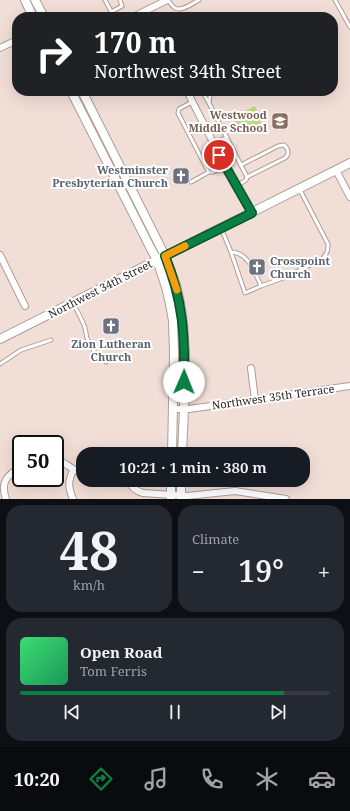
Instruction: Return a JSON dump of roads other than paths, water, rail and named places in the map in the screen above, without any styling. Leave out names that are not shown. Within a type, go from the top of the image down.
[{"type":"main road","points":[[25,0],[31,12]]},
{"type":"main road","points":[[35,0],[41,12]]},
{"type":"main road","points":[[74,96],[157,260],[166,287],[170,304],[174,354],[172,447]]},
{"type":"main road","points":[[85,96],[165,256],[176,285],[183,323],[185,354],[182,447]]},
{"type":"main road","points":[[103,153],[111,148]]},
{"type":"main road","name":"Northwest 34th Street","points":[[0,339],[350,163]]},
{"type":"main road","points":[[171,497],[172,487]]},
{"type":"street","points":[[142,12],[168,0]]},
{"type":"street","points":[[0,48],[12,42]]},
{"type":"street","points":[[189,96],[225,166],[252,213]]},
{"type":"street","points":[[336,170],[350,197]]},
{"type":"street","points":[[0,255],[25,306]]},
{"type":"street","points":[[251,368],[255,400]]},
{"type":"street","name":"Northwest 35th Terrace","points":[[173,410],[184,410],[350,386]]},
{"type":"street","points":[[64,463],[76,471]]},
{"type":"street","points":[[73,470],[69,481],[73,499]]},
{"type":"street","points":[[6,499],[1,485],[5,478],[12,473]]},
{"type":"street","points":[[131,487],[139,492],[171,497],[235,491],[286,499]]},
{"type":"lane","points":[[105,0],[111,12],[122,6],[120,0]]},
{"type":"lane","points":[[168,0],[174,8],[178,9],[199,0]]},
{"type":"lane","points":[[337,1],[350,27]]},
{"type":"lane","points":[[205,96],[247,177]]},
{"type":"lane","points":[[209,103],[210,96]]},
{"type":"lane","points":[[192,102],[181,107],[178,113],[210,172]]},
{"type":"lane","points":[[214,144],[227,137]]},
{"type":"lane","points":[[237,186],[246,180],[247,177],[285,158],[288,154],[287,149],[284,145],[278,146],[241,165]]},
{"type":"lane","points":[[191,182],[225,166]]},
{"type":"lane","points":[[221,228],[245,293],[286,277],[322,260],[327,255],[328,244],[299,189]]},
{"type":"lane","points":[[231,252],[235,252],[250,263],[261,286]]},
{"type":"lane","points":[[73,303],[85,328],[87,340],[93,350],[106,362]]},
{"type":"lane","points":[[0,364],[21,350],[51,340]]},
{"type":"place","name":"Westwood Middle School","points":[[280,121]]},
{"type":"place","name":"Westminster Presbyterian Church","points":[[181,176]]},
{"type":"place","name":"Crosspoint Church","points":[[257,267]]},
{"type":"place","name":"Zion Lutheran Church","points":[[111,326]]}]
